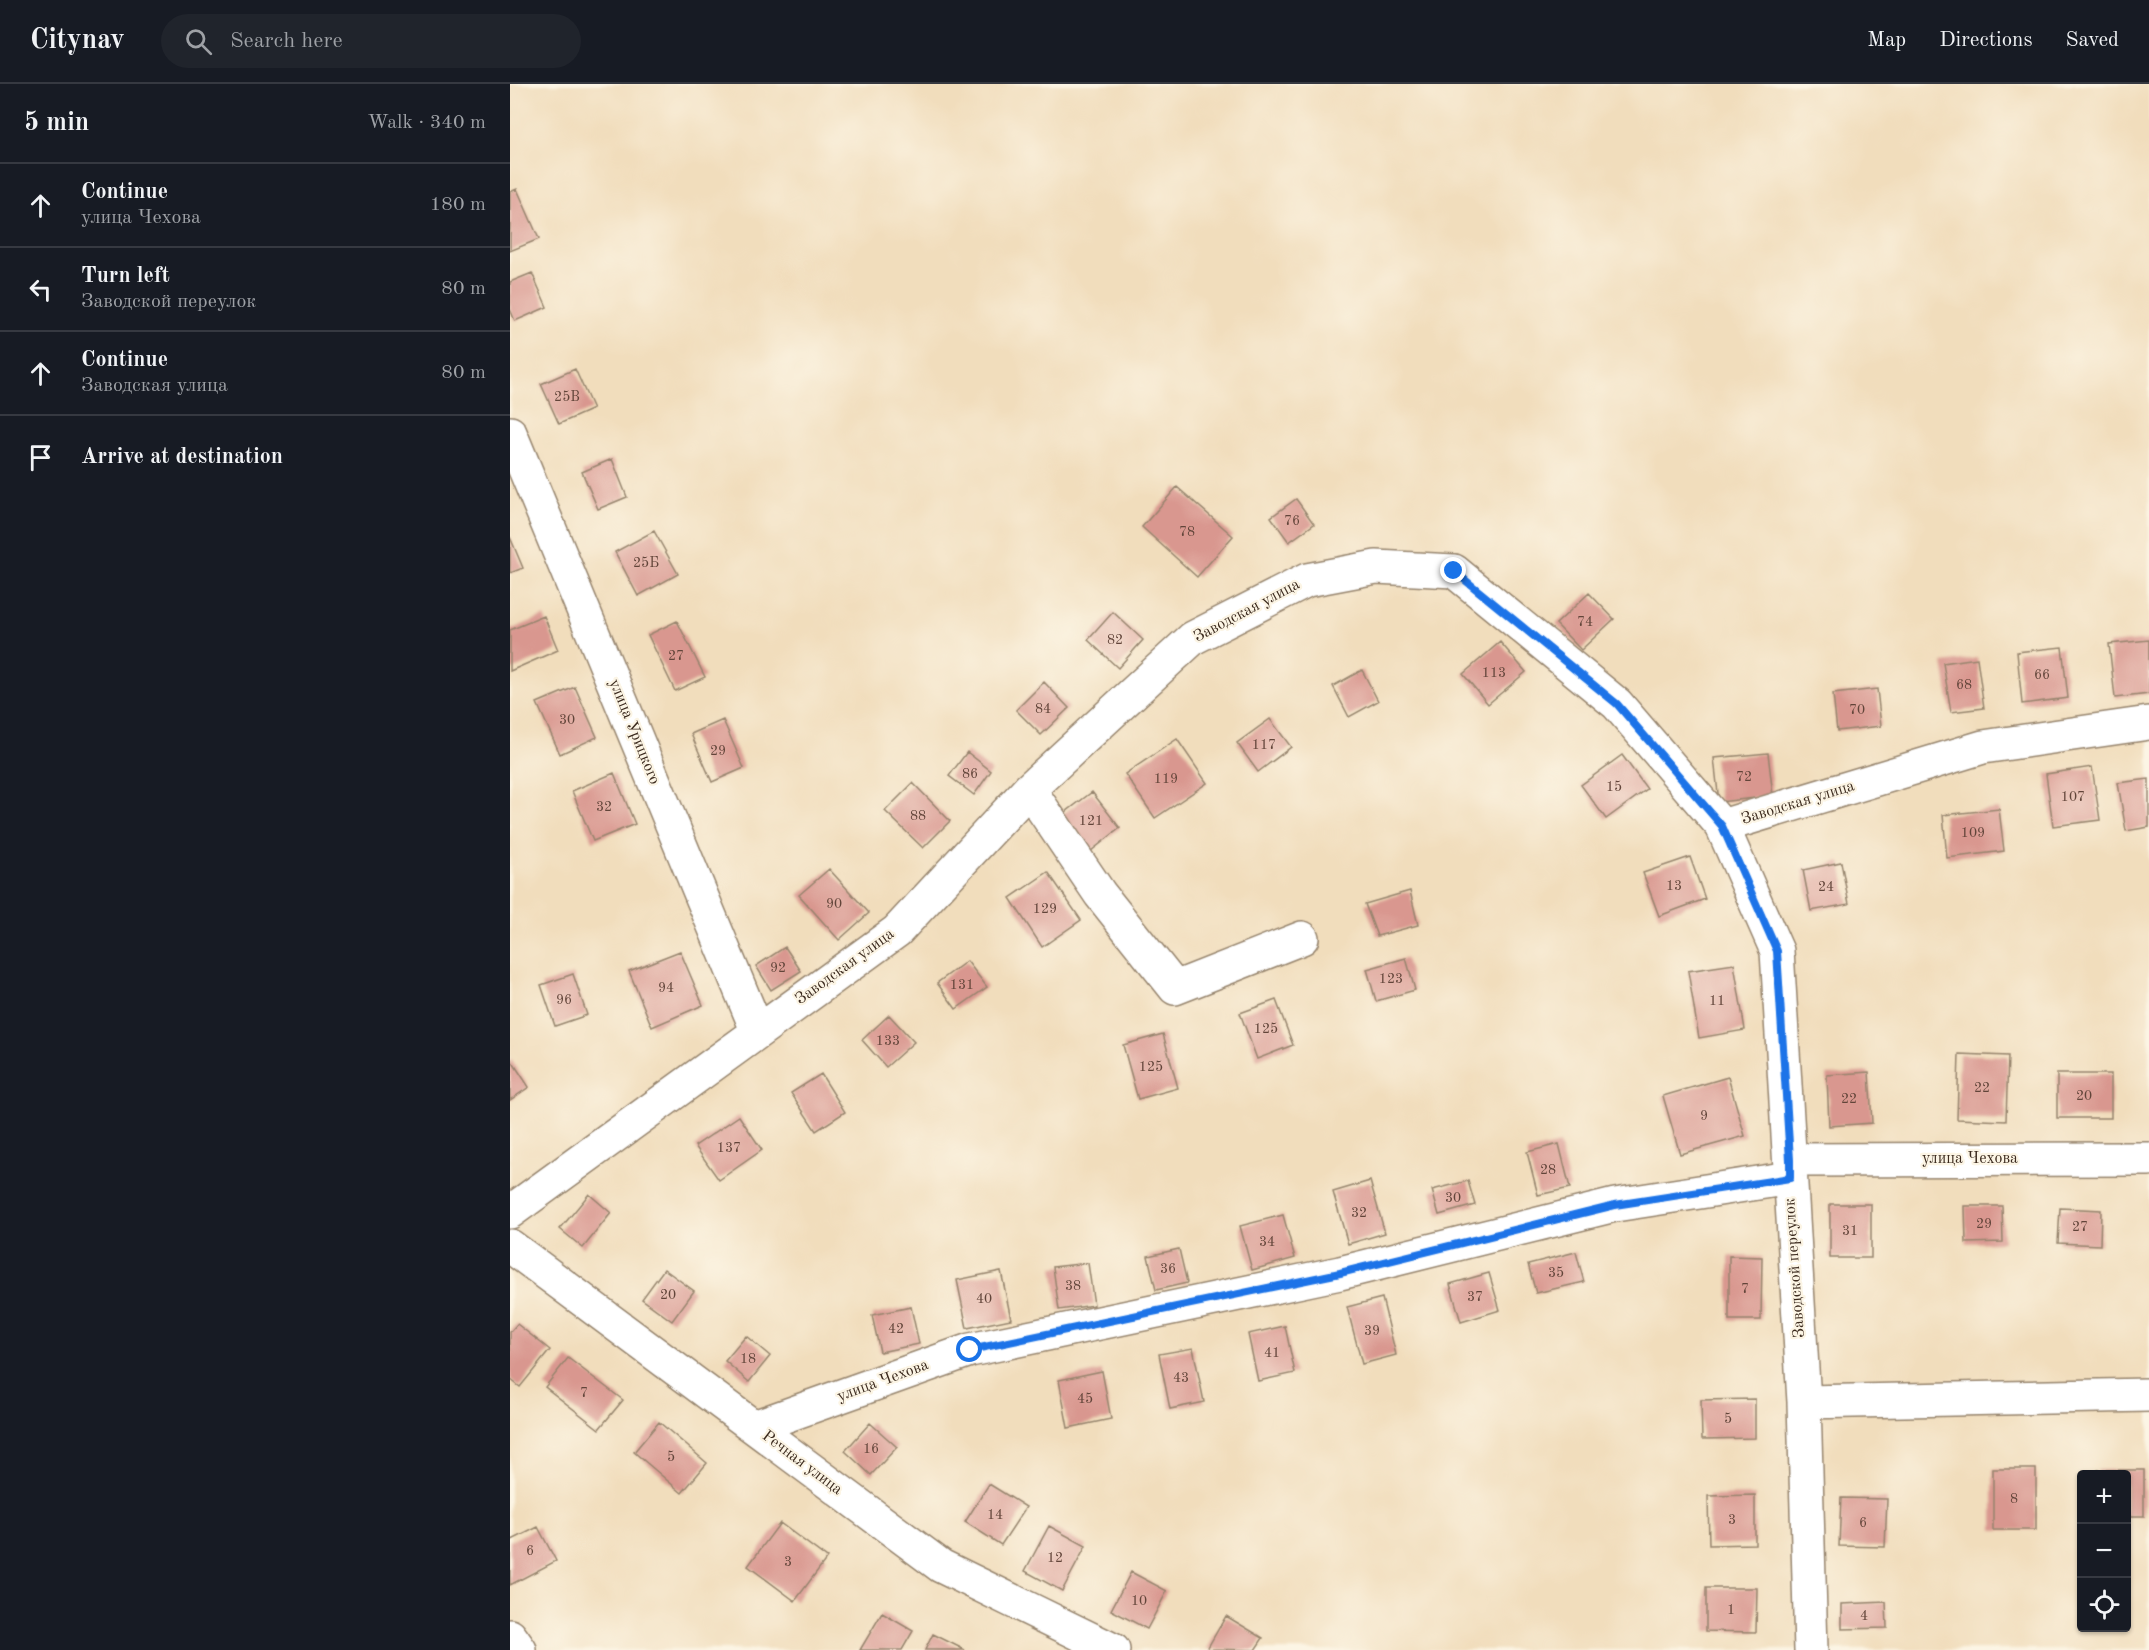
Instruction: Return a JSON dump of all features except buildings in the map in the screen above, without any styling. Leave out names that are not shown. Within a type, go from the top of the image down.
[{"type":"street","name":"улица Урицкого","points":[[510,433],[758,1030]]},
{"type":"street","name":"Заводская улица","points":[[510,1212],[897,931],[1029,789],[1192,638],[1307,580],[1376,567],[1454,571],[1617,704],[1722,826],[1983,747],[2149,723]]},
{"type":"street","points":[[1029,789],[1100,894],[1175,988],[1302,938]]},
{"type":"street","name":"Заводской переулок","points":[[1722,826],[1777,951],[1804,1402],[1811,1650]]},
{"type":"street","name":"улица Чехова","points":[[754,1427],[970,1350],[1340,1273],[1615,1205],[1790,1169],[2149,1159]]},
{"type":"street","name":"Речная улица","points":[[510,1246],[941,1566],[1113,1650]]},
{"type":"street","points":[[1804,1402],[2149,1395]]},
{"type":"street","points":[[510,1636],[520,1650]]},
{"type":"route","points":[[970,1350],[1340,1273],[1615,1205],[1790,1178],[1777,951],[1722,826],[1617,704],[1454,571]]}]
